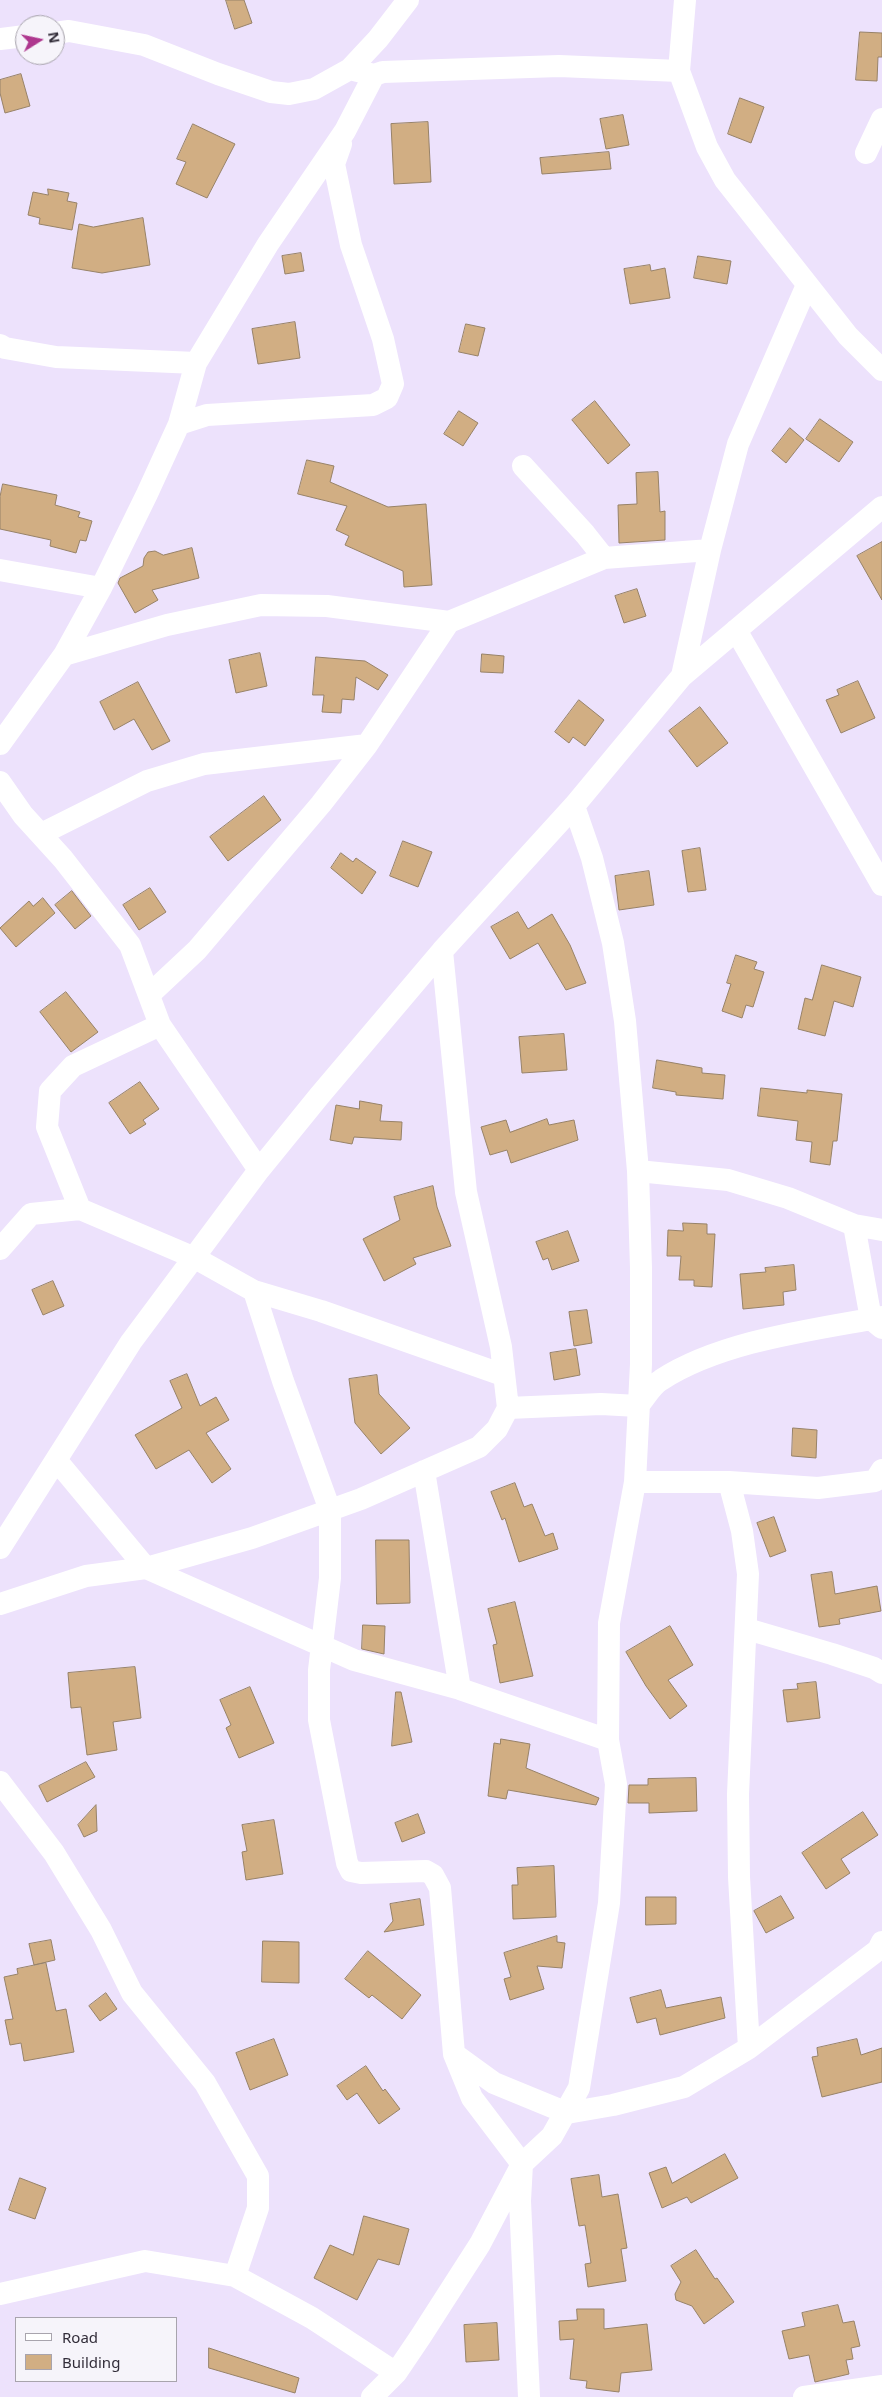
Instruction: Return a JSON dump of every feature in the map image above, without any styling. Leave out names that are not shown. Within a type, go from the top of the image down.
[{"type":"street","points":[[65,32],[144,45],[218,74],[271,92],[289,94],[314,89],[350,69],[378,39],[408,0]]},
{"type":"street","points":[[685,0],[679,71],[707,147],[725,180],[807,286],[848,336],[882,370]]},
{"type":"street","points":[[0,39],[15,37]]},
{"type":"street","points":[[350,69],[374,75],[384,72],[559,66],[679,71]]},
{"type":"street","points":[[0,744],[64,654],[100,588],[147,494],[179,424],[196,363],[268,244],[345,131],[374,75]]},
{"type":"street","points":[[866,153],[882,119]]},
{"type":"street","points":[[179,424],[207,415],[373,405],[387,398],[393,384],[383,339],[351,245],[334,164],[345,131]]},
{"type":"street","points":[[682,676],[710,550],[738,444],[807,286]]},
{"type":"street","points":[[0,345],[5,348],[56,357],[196,363]]},
{"type":"street","points":[[523,466],[585,534],[604,558]]},
{"type":"street","points":[[0,1548],[131,1342],[259,1170],[320,1094],[442,951],[574,806],[682,676],[882,507]]},
{"type":"street","points":[[64,654],[167,625],[261,605],[327,606],[449,622],[604,558],[710,550]]},
{"type":"street","points":[[0,570],[100,588]]},
{"type":"street","points":[[150,994],[197,950],[321,804],[367,744],[449,622]]},
{"type":"street","points":[[736,630],[882,885]]},
{"type":"street","points":[[41,834],[147,781],[204,764],[367,744]]},
{"type":"street","points":[[0,782],[130,945],[150,994],[160,1025],[259,1170]]},
{"type":"street","points":[[372,2397],[396,2373],[480,2244],[522,2164],[552,2136],[567,2113],[579,2088],[609,1903],[616,1784],[608,1740],[609,1623],[635,1482],[642,1268],[638,1171],[625,1021],[613,943],[592,858],[574,806]]},
{"type":"street","points":[[0,1604],[86,1576],[146,1568],[252,1538],[330,1510],[478,1447],[497,1429],[508,1408],[501,1347],[493,1304],[466,1192],[442,951]]},
{"type":"street","points":[[80,1209],[47,1127],[50,1091],[73,1066],[160,1025]]},
{"type":"street","points":[[638,1171],[728,1180],[788,1198],[854,1225],[882,1230]]},
{"type":"street","points":[[0,1249],[31,1214],[80,1209],[195,1258],[254,1291],[321,1311],[503,1375]]},
{"type":"street","points":[[638,1406],[659,1381],[707,1358],[783,1335],[878,1321],[854,1225]]},
{"type":"street","points":[[254,1291],[283,1381],[330,1510],[330,1578],[319,1670],[318,1720],[347,1863],[351,1871],[361,1873],[426,1871],[433,1875],[440,1888],[454,2054],[472,2098],[522,2164],[520,2201],[529,2397]]},
{"type":"street","points":[[508,1408],[601,1404],[638,1406]]},
{"type":"street","points":[[57,1461],[146,1568],[354,1660],[460,1689],[608,1740]]},
{"type":"street","points":[[635,1482],[729,1482],[818,1488],[875,1481],[882,1470]]},
{"type":"street","points":[[424,1471],[460,1689]]},
{"type":"street","points":[[729,1482],[742,1530],[748,1574],[738,1794],[739,1877],[750,2048]]},
{"type":"street","points":[[747,1629],[866,1665],[882,1674]]},
{"type":"street","points":[[0,1782],[54,1853],[101,1930],[132,1993],[205,2083],[258,2176],[258,2208],[235,2276]]},
{"type":"street","points":[[454,2054],[494,2083],[567,2113],[613,2105],[684,2087],[750,2048],[881,1949]]},
{"type":"street","points":[[0,2294],[145,2260],[235,2276],[312,2318],[396,2373]]},
{"type":"street","points":[[804,2397],[882,2386]]},
{"type":"building","points":[[226,0],[244,0],[252,23],[235,29]]},
{"type":"building","points":[[860,32],[882,33],[882,57],[878,57],[877,81],[856,80]]},
{"type":"building","points":[[21,74],[30,106],[5,113],[0,93],[0,80]]},
{"type":"building","points":[[740,98],[764,107],[751,143],[728,134]]},
{"type":"building","points":[[623,115],[629,145],[606,149],[600,119]]},
{"type":"building","points":[[428,122],[431,182],[394,184],[391,124]]},
{"type":"building","points":[[193,124],[235,144],[207,198],[176,184],[186,162],[177,159]]},
{"type":"building","points":[[609,152],[611,169],[542,174],[540,158]]},
{"type":"building","points":[[48,189],[69,193],[67,201],[77,203],[72,230],[39,224],[40,218],[28,215],[33,192],[48,195]]},
{"type":"building","points":[[143,218],[150,265],[102,273],[72,268],[79,224],[93,227]]},
{"type":"building","points":[[301,253],[304,271],[285,274],[282,256]]},
{"type":"building","points":[[698,256],[731,261],[727,284],[694,278]]},
{"type":"building","points":[[650,265],[651,271],[665,268],[670,298],[630,304],[624,269]]},
{"type":"building","points":[[295,322],[300,358],[258,364],[252,329]]},
{"type":"building","points":[[466,324],[485,328],[478,356],[459,352]]},
{"type":"building","points":[[595,401],[630,445],[608,464],[572,420]]},
{"type":"building","points":[[459,411],[478,423],[463,446],[444,434]]},
{"type":"building","points":[[820,419],[853,442],[839,462],[806,439]]},
{"type":"building","points":[[790,428],[804,440],[786,463],[772,451]]},
{"type":"building","points":[[307,460],[334,466],[330,482],[388,507],[426,504],[432,585],[404,587],[403,571],[345,545],[349,536],[336,530],[347,506],[298,494]]},
{"type":"building","points":[[658,472],[660,512],[665,511],[665,540],[619,543],[618,505],[637,504],[636,473]]},
{"type":"building","points":[[3,484],[57,495],[55,505],[80,512],[78,517],[92,521],[86,541],[80,540],[76,553],[50,546],[51,540],[0,529],[0,497]]},
{"type":"building","points":[[882,542],[882,600],[857,556]]},
{"type":"building","points":[[192,548],[199,578],[152,590],[158,600],[135,613],[118,583],[120,578],[143,566],[144,558],[148,552],[155,551],[163,555]]},
{"type":"building","points":[[637,589],[646,616],[624,623],[615,596]]},
{"type":"building","points":[[260,653],[267,686],[236,693],[229,660]]},
{"type":"building","points":[[482,654],[504,656],[503,673],[481,672]]},
{"type":"building","points":[[316,657],[365,661],[388,675],[378,690],[356,677],[354,700],[342,699],[341,713],[322,712],[324,695],[313,695]]},
{"type":"building","points":[[858,681],[875,718],[841,733],[826,700],[839,695],[837,690]]},
{"type":"building","points":[[138,682],[170,741],[152,750],[134,719],[114,730],[100,702]]},
{"type":"building","points":[[579,700],[604,720],[585,746],[573,737],[569,743],[555,732]]},
{"type":"building","points":[[700,707],[728,743],[697,767],[669,731]]},
{"type":"building","points":[[264,796],[281,820],[228,861],[210,837]]},
{"type":"building","points":[[403,841],[432,852],[418,887],[390,876]]},
{"type":"building","points":[[700,848],[706,890],[688,892],[682,851]]},
{"type":"building","points":[[341,853],[353,862],[356,858],[376,872],[362,894],[331,868]]},
{"type":"building","points":[[649,871],[654,905],[619,910],[615,876]]},
{"type":"building","points":[[150,888],[166,912],[139,930],[123,905]]},
{"type":"building","points":[[72,891],[91,916],[75,929],[55,905]]},
{"type":"building","points":[[43,898],[55,913],[16,947],[0,928],[29,901],[33,906]]},
{"type":"building","points":[[518,912],[528,929],[552,914],[570,945],[586,983],[566,990],[538,943],[510,959],[491,927]]},
{"type":"building","points":[[736,955],[757,962],[754,969],[764,972],[753,1007],[746,1005],[742,1018],[722,1011],[731,984],[727,983]]},
{"type":"building","points":[[822,965],[861,977],[853,1007],[834,1001],[825,1036],[798,1029],[805,998],[812,1000]]},
{"type":"building","points":[[66,992],[98,1032],[71,1052],[40,1012]]},
{"type":"building","points":[[564,1034],[567,1070],[522,1073],[519,1037]]},
{"type":"building","points":[[657,1060],[702,1068],[702,1073],[725,1075],[723,1099],[676,1095],[676,1092],[653,1088]]},
{"type":"building","points":[[140,1082],[159,1109],[143,1120],[146,1124],[130,1134],[109,1103]]},
{"type":"building","points":[[761,1088],[807,1093],[807,1090],[842,1094],[837,1141],[833,1141],[830,1165],[810,1162],[812,1142],[796,1140],[798,1121],[758,1116]]},
{"type":"building","points":[[360,1101],[382,1105],[380,1121],[402,1122],[401,1140],[354,1137],[352,1144],[330,1140],[336,1105],[359,1109]]},
{"type":"building","points":[[547,1119],[549,1125],[574,1120],[578,1140],[511,1163],[507,1150],[490,1155],[481,1127],[506,1120],[510,1132]]},
{"type":"building","points":[[433,1186],[437,1207],[451,1246],[413,1258],[416,1264],[384,1281],[363,1239],[400,1220],[394,1197]]},
{"type":"building","points":[[683,1223],[707,1224],[707,1234],[715,1234],[712,1287],[694,1286],[694,1280],[679,1280],[681,1256],[667,1256],[668,1230],[683,1231]]},
{"type":"building","points":[[568,1231],[579,1261],[552,1270],[548,1258],[543,1260],[536,1242]]},
{"type":"building","points":[[794,1265],[796,1290],[783,1292],[784,1305],[743,1309],[740,1274],[766,1272],[765,1268]]},
{"type":"building","points":[[53,1281],[64,1306],[43,1315],[32,1290]]},
{"type":"building","points":[[587,1310],[592,1343],[574,1346],[569,1312]]},
{"type":"building","points":[[576,1349],[580,1375],[554,1380],[550,1353]]},
{"type":"building","points":[[187,1374],[200,1406],[216,1397],[229,1420],[206,1433],[231,1469],[212,1483],[189,1450],[156,1469],[135,1435],[182,1408],[170,1381]]},
{"type":"building","points":[[377,1375],[379,1394],[410,1428],[381,1454],[355,1423],[349,1379]]},
{"type":"building","points":[[793,1428],[817,1430],[816,1458],[792,1456]]},
{"type":"building","points":[[515,1483],[524,1507],[532,1504],[545,1536],[553,1533],[558,1549],[519,1562],[505,1518],[502,1520],[491,1492]]},
{"type":"building","points":[[774,1517],[786,1551],[770,1557],[757,1523]]},
{"type":"building","points":[[376,1540],[409,1540],[410,1603],[377,1604]]},
{"type":"building","points":[[832,1572],[835,1594],[877,1586],[881,1611],[839,1619],[840,1624],[819,1627],[811,1575]]},
{"type":"building","points":[[515,1602],[533,1676],[500,1683],[493,1645],[497,1644],[488,1609]]},
{"type":"building","points":[[363,1625],[385,1626],[384,1654],[362,1649]]},
{"type":"building","points":[[670,1626],[693,1665],[668,1680],[687,1706],[670,1719],[646,1686],[626,1652]]},
{"type":"building","points":[[135,1667],[141,1718],[113,1722],[117,1750],[87,1755],[81,1707],[71,1708],[68,1673]]},
{"type":"building","points":[[816,1682],[820,1718],[787,1722],[783,1690],[798,1689],[797,1684]]},
{"type":"building","points":[[250,1687],[274,1743],[239,1758],[226,1728],[231,1725],[220,1700]]},
{"type":"building","points":[[396,1692],[401,1692],[412,1742],[392,1746]]},
{"type":"building","points":[[501,1739],[530,1744],[526,1768],[599,1798],[596,1805],[508,1790],[506,1799],[488,1796],[494,1743],[500,1744]]},
{"type":"building","points":[[86,1762],[95,1777],[47,1802],[39,1786]]},
{"type":"building","points":[[696,1778],[697,1811],[649,1813],[649,1803],[628,1803],[629,1785],[648,1785],[648,1779]]},
{"type":"building","points":[[96,1805],[97,1831],[84,1837],[78,1825]]},
{"type":"building","points":[[863,1812],[878,1835],[841,1859],[850,1873],[826,1889],[802,1853]]},
{"type":"building","points":[[418,1814],[425,1833],[402,1842],[395,1823]]},
{"type":"building","points":[[274,1820],[283,1874],[246,1880],[242,1852],[247,1851],[242,1825]]},
{"type":"building","points":[[554,1866],[556,1917],[513,1919],[512,1885],[518,1885],[517,1868]]},
{"type":"building","points":[[781,1896],[794,1918],[766,1933],[754,1911]]},
{"type":"building","points":[[646,1897],[676,1897],[676,1924],[646,1925]]},
{"type":"building","points":[[420,1899],[424,1925],[384,1932],[393,1921],[390,1904]]},
{"type":"building","points":[[557,1936],[557,1942],[565,1943],[562,1968],[537,1966],[544,1989],[510,2000],[504,1979],[511,1977],[504,1953]]},
{"type":"building","points":[[51,1940],[55,1960],[34,1965],[29,1944]]},
{"type":"building","points":[[263,1941],[299,1942],[299,1983],[262,1982]]},
{"type":"building","points":[[368,1951],[421,1995],[402,2019],[372,1995],[369,1998],[345,1979]]},
{"type":"building","points":[[46,1963],[56,2011],[66,2009],[74,2052],[24,2061],[21,2043],[10,2045],[5,2020],[13,2019],[4,1977],[18,1974],[17,1969]]},
{"type":"building","points":[[661,1990],[666,2008],[721,1997],[725,2018],[660,2035],[656,2018],[637,2023],[630,1998]]},
{"type":"building","points":[[106,1993],[117,2009],[100,2021],[89,2006]]},
{"type":"building","points":[[274,2039],[288,2075],[250,2090],[236,2053]]},
{"type":"building","points":[[857,2039],[861,2055],[882,2048],[882,2082],[822,2097],[812,2057],[818,2056],[817,2048]]},
{"type":"building","points":[[366,2066],[383,2091],[385,2089],[400,2109],[379,2124],[357,2093],[347,2100],[337,2086]]},
{"type":"building","points":[[725,2154],[738,2178],[691,2203],[687,2197],[662,2208],[649,2173],[666,2167],[672,2183]]},
{"type":"building","points":[[599,2175],[602,2197],[618,2194],[627,2248],[621,2249],[626,2281],[588,2287],[585,2264],[591,2263],[585,2225],[579,2226],[571,2179]]},
{"type":"building","points":[[20,2178],[46,2188],[35,2219],[9,2210]]},
{"type":"building","points":[[364,2216],[409,2229],[399,2265],[378,2259],[357,2300],[314,2278],[330,2245],[353,2255]]},
{"type":"building","points":[[696,2250],[715,2279],[717,2278],[734,2302],[704,2324],[692,2306],[676,2300],[675,2294],[681,2282],[671,2266]]},
{"type":"building","points":[[838,2305],[843,2323],[854,2321],[860,2346],[851,2348],[853,2359],[846,2360],[849,2374],[815,2382],[809,2355],[789,2359],[782,2331],[805,2326],[802,2313]]},
{"type":"building","points":[[577,2309],[604,2309],[604,2329],[647,2324],[652,2370],[621,2373],[619,2392],[586,2388],[587,2381],[570,2379],[574,2339],[560,2340],[559,2321],[577,2320]]},
{"type":"building","points":[[497,2323],[499,2360],[466,2362],[464,2325]]},
{"type":"building","points":[[209,2348],[299,2378],[295,2393],[209,2368]]}]
